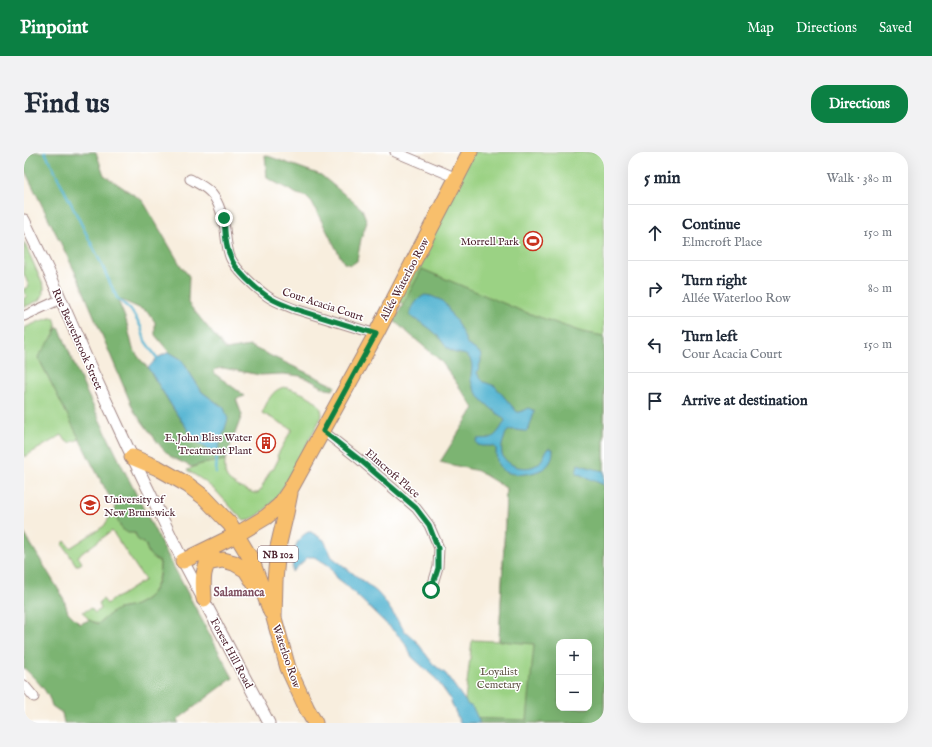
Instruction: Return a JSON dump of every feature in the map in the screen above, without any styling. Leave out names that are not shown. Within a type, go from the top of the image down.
[{"type":"main road","name":"Allée Waterloo Row","points":[[236,535],[266,517],[280,506],[290,490],[376,334],[470,152]]},
{"type":"main road","points":[[132,457],[158,468],[188,485],[215,508],[230,524],[251,559],[274,618]]},
{"type":"main road","name":"Waterloo Row","points":[[290,490],[278,547],[274,618],[288,668],[315,723]]},
{"type":"main road","points":[[183,561],[236,535]]},
{"type":"main road","points":[[204,599],[203,576],[207,563],[217,551],[236,535]]},
{"type":"main road","points":[[207,563],[222,560],[228,561],[246,570],[274,618]]},
{"type":"street","points":[[395,152],[457,178]]},
{"type":"street","name":"Cour Acacia Court","points":[[190,179],[202,185],[211,193],[224,218],[226,240],[231,258],[241,274],[267,296],[288,307],[376,334]]},
{"type":"street","name":"Rue Beaverbrook Street","points":[[24,220],[132,457],[183,561]]},
{"type":"street","points":[[24,316],[61,299]]},
{"type":"street","name":"Elmcroft Place","points":[[323,431],[360,460],[416,508],[429,525],[438,548],[438,568],[431,590]]},
{"type":"street","name":"Forest Hill Road","points":[[183,561],[269,723]]},
{"type":"street","points":[[24,685],[34,697]]},
{"type":"green space","points":[[24,152],[96,152],[104,175],[143,201],[181,266],[189,276],[188,303],[226,350],[250,346],[335,386],[333,390],[326,389],[300,376],[283,374],[260,375],[223,368],[216,369],[214,371],[215,374],[245,396],[236,399],[242,415],[225,460],[192,467],[171,457],[162,448],[134,411],[78,278],[24,169]],"holes":[[[117,298],[148,312],[155,322],[155,335],[169,352],[181,359],[202,392],[224,408],[196,441],[178,416],[148,368],[133,349],[126,320]]]},
{"type":"green space","name":"Loyalist Cemetary","points":[[470,152],[604,152],[604,723],[466,723],[463,718],[472,640],[499,641],[509,418],[411,310],[394,299]]},
{"type":"green space","points":[[265,155],[321,175],[362,209],[367,222],[361,239],[357,261],[351,265],[344,263],[312,203],[305,196],[297,194],[267,178]]},
{"type":"green space","points":[[24,242],[44,287],[42,292],[44,293],[40,300],[24,307],[24,298],[27,296],[24,289],[29,286],[24,274]]},
{"type":"green space","points":[[422,269],[522,311],[582,332],[604,336],[604,723],[466,723],[463,718],[527,720],[534,644],[499,641],[506,488],[478,471],[440,462],[474,408],[441,361],[394,321]]},
{"type":"green space","points":[[50,318],[54,318],[56,323],[55,334],[38,357],[80,439],[69,443],[62,435],[24,457],[24,328]]},
{"type":"green space","points":[[59,327],[82,383],[103,427],[176,571],[233,678],[177,720],[179,723],[64,723],[62,713],[52,706],[45,690],[24,668],[24,533],[63,597],[68,612],[80,624],[89,620],[98,624],[115,610],[130,607],[145,600],[157,584],[160,570],[160,562],[150,555],[146,545],[138,540],[135,533],[128,533],[122,529],[114,514],[115,507],[38,357],[54,335],[56,329]]},
{"type":"green space","points":[[284,387],[302,393],[315,401],[321,408],[322,416],[290,476],[278,495],[262,512],[254,518],[244,521],[217,492],[187,470],[201,464],[225,460],[226,476],[231,482],[254,493],[258,493],[271,469],[273,470],[279,458],[277,456],[292,429],[262,413],[273,394]]},
{"type":"green space","points":[[116,507],[139,540],[146,545],[150,555],[160,562],[158,578],[154,590],[145,600],[130,607],[118,609],[98,624],[89,620],[83,612],[91,608],[95,613],[101,609],[99,604],[103,599],[107,604],[145,580],[112,531],[78,556],[82,563],[79,565],[76,565],[63,543],[65,541],[70,548],[104,526]]},
{"type":"water","points":[[425,295],[441,300],[446,305],[456,320],[468,345],[481,355],[481,361],[477,373],[480,378],[484,382],[495,386],[517,412],[529,408],[534,411],[529,429],[527,431],[513,430],[506,433],[502,448],[502,454],[505,459],[508,463],[519,467],[524,468],[535,466],[543,458],[547,449],[553,449],[550,462],[543,469],[537,472],[522,474],[508,473],[498,464],[496,448],[493,446],[478,445],[476,442],[477,439],[488,438],[495,435],[505,420],[476,393],[471,381],[472,364],[470,359],[464,354],[449,350],[437,335],[410,315],[415,303]]},
{"type":"water","points":[[169,352],[181,359],[202,392],[224,408],[228,419],[217,453],[208,450],[196,441],[178,416],[148,368],[157,358]]},
{"type":"water","points":[[578,464],[604,471],[604,485],[576,473]]},
{"type":"water","points":[[311,532],[324,540],[332,557],[377,592],[405,631],[417,642],[433,664],[446,674],[468,705],[474,710],[480,723],[460,723],[449,697],[436,679],[412,657],[403,640],[337,578],[329,566],[314,557],[308,557],[292,572],[297,544],[303,535]]},
{"type":"waterway","points":[[45,152],[117,298],[131,310],[141,327],[145,341],[157,358]]},
{"type":"waterway","points":[[216,473],[217,453]]},
{"type":"place","name":"Morrell Park","points":[[533,241]]},
{"type":"place","name":"E. John Bliss Water Treatment Plant","points":[[266,443]]},
{"type":"place","name":"University of New Brunswick","points":[[90,505]]},
{"type":"district","name":"Salamanca","points":[[239,592]]},
{"type":"route","points":[[224,218],[226,240],[231,258],[241,274],[267,296],[295,309],[376,334],[323,431],[360,460],[416,508],[429,525],[438,548],[438,568],[431,590]]}]
